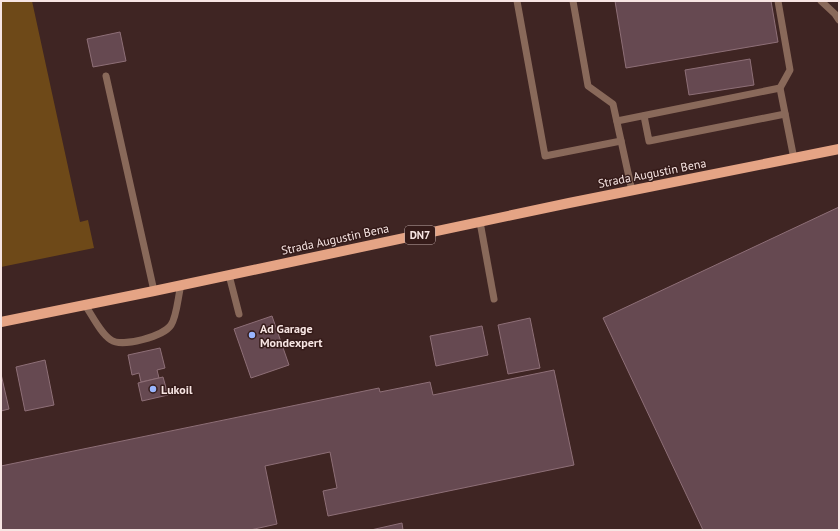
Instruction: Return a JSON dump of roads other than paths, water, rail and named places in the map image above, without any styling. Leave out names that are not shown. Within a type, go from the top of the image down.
[{"type":"main road","name":"Strada Augustin Bena","points":[[1,322],[839,149]]},
{"type":"lane","points":[[517,1],[544,156],[621,141]]},
{"type":"lane","points":[[573,1],[588,86],[613,104],[632,191]]},
{"type":"lane","points":[[778,1],[790,70],[780,88],[794,159]]},
{"type":"lane","points":[[821,1],[835,14],[839,20]]},
{"type":"lane","points":[[106,76],[154,291]]},
{"type":"lane","points":[[617,121],[780,88]]},
{"type":"lane","points":[[644,116],[649,141],[785,114]]},
{"type":"lane","points":[[480,222],[494,298]]},
{"type":"lane","points":[[228,275],[239,314]]},
{"type":"lane","points":[[85,305],[105,334],[111,340],[118,343],[129,342],[159,335],[171,325],[181,286]]},
{"type":"place","name":"Ad Garage Mondexpert","points":[[252,335]]},
{"type":"place","name":"Lukoil","points":[[153,389]]}]
